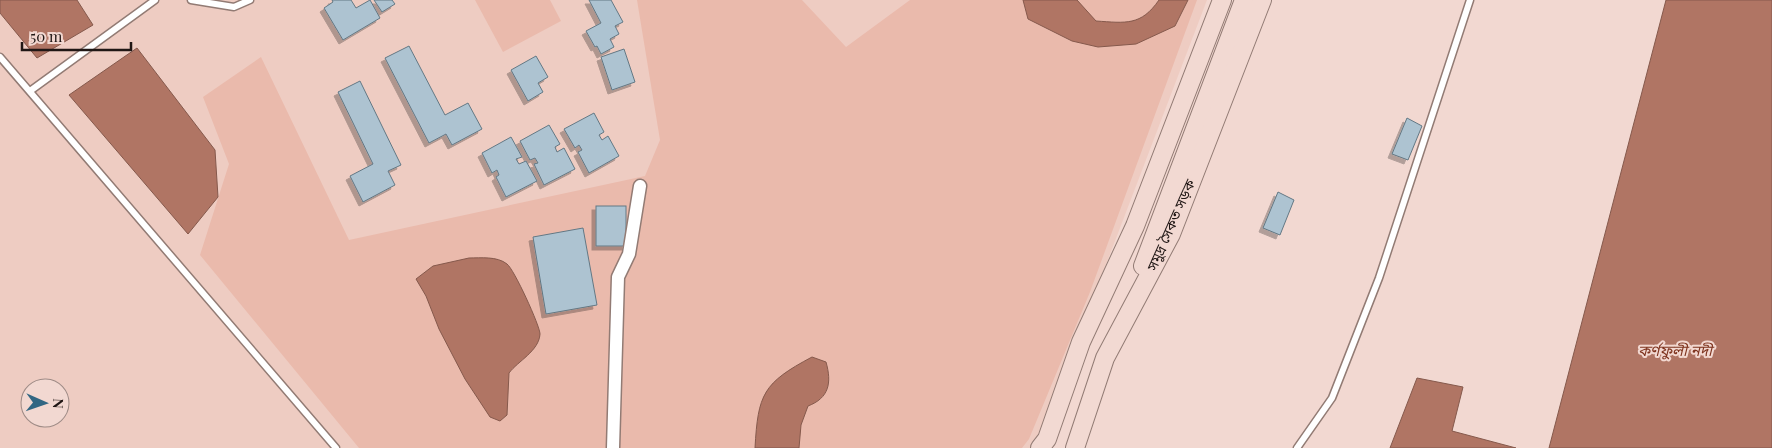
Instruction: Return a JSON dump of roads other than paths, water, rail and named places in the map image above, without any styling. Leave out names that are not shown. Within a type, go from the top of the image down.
[{"type":"main road","points":[[1040,448],[1047,438],[1081,342],[1134,226],[1222,0]]},
{"type":"main road","points":[[1062,448],[1075,419],[1104,341],[1135,286],[1244,0]]},
{"type":"main road","name":"সমুদ্র সৈকত সড়ক","points":[[1075,448],[1105,358],[1171,234],[1262,0]]},
{"type":"street","points":[[613,448],[618,276],[629,254],[640,186]]},
{"type":"lane","points":[[30,91],[155,0]]},
{"type":"lane","points":[[190,0],[234,8],[250,0]]},
{"type":"lane","points":[[1297,448],[1332,398],[1375,288],[1470,0]]},
{"type":"lane","points":[[0,57],[336,448]]},
{"type":"water","points":[[0,0],[77,0],[93,25],[37,58],[0,13]]},
{"type":"water","points":[[1023,0],[1077,0],[1096,21],[1124,22],[1139,19],[1146,15],[1159,0],[1188,0],[1175,26],[1136,44],[1098,47],[1072,41],[1028,19]]},
{"type":"water","name":"কর্ণফুলী নদী","points":[[1666,0],[1772,0],[1772,448],[1549,448]]},
{"type":"water","points":[[137,48],[215,150],[218,197],[188,234],[69,95]]},
{"type":"water","points":[[469,258],[494,259],[507,264],[526,298],[540,334],[536,346],[509,373],[507,415],[500,421],[490,417],[465,379],[416,279],[433,266]]},
{"type":"water","points":[[812,357],[826,362],[829,377],[825,394],[821,399],[808,406],[801,425],[799,448],[755,448],[758,415],[766,392],[783,375]]},
{"type":"water","points":[[1417,378],[1463,387],[1452,431],[1516,448],[1390,448]]}]
